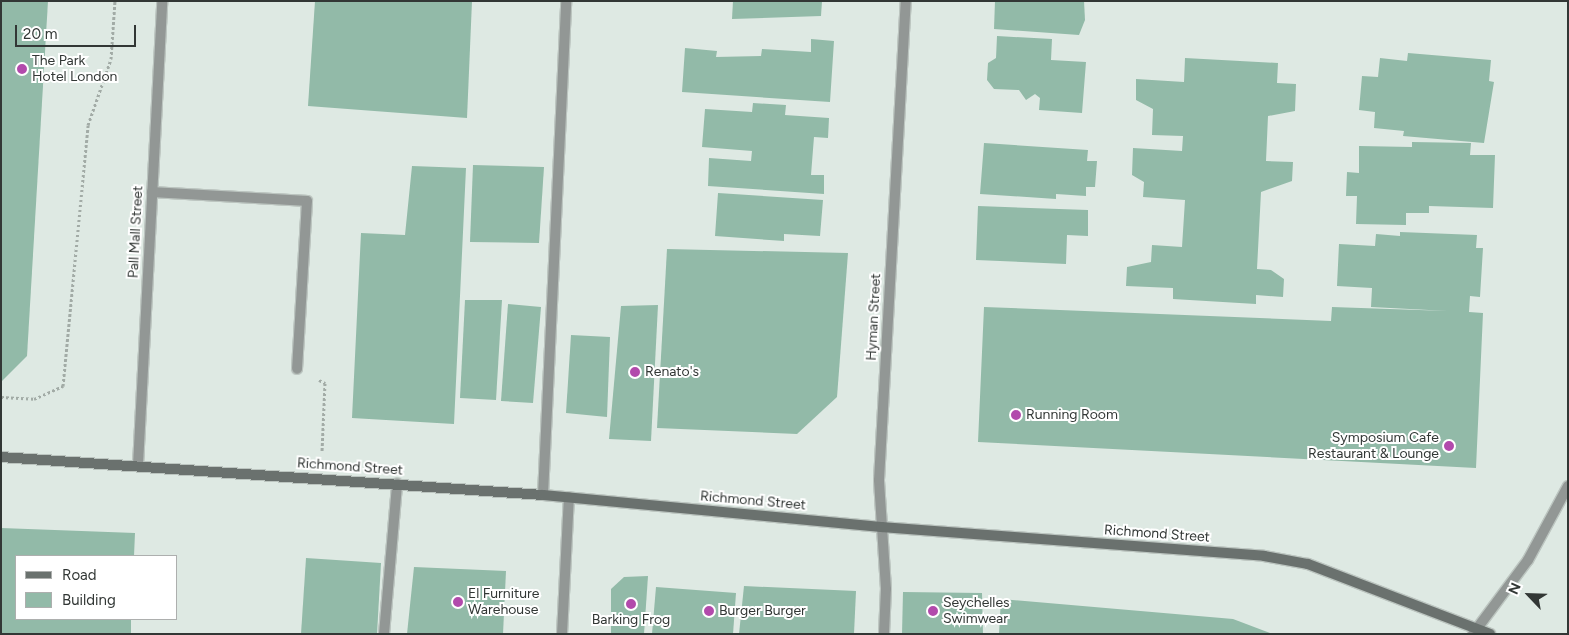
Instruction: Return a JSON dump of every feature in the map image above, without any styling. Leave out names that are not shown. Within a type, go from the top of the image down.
[{"type":"main road","name":"Richmond Street","points":[[1,457],[138,464],[569,497],[881,527],[1264,556],[1308,564],[1475,631],[1490,634]]},
{"type":"street","name":"Pall Mall Street","points":[[138,464],[162,1]]},
{"type":"street","points":[[543,495],[566,1]]},
{"type":"street","name":"Hyman Street","points":[[884,634],[886,589],[879,480],[906,1]]},
{"type":"street","points":[[152,192],[307,201],[297,369]]},
{"type":"street","points":[[384,634],[397,484]]},
{"type":"street","points":[[1475,631],[1528,560],[1568,486]]},
{"type":"street","points":[[562,634],[569,497]]},
{"type":"path","points":[[1,397],[34,399],[63,386],[88,125],[111,59],[115,1]]},
{"type":"path","points":[[297,369],[325,383],[321,478]]},
{"type":"building","points":[[1,1],[48,1],[27,356],[1,382]]},
{"type":"building","points":[[315,1],[472,1],[467,118],[308,106]]},
{"type":"building","points":[[733,1],[822,1],[821,16],[732,19]]},
{"type":"building","points":[[995,1],[1084,1],[1085,20],[1079,35],[994,29]]},
{"type":"building","points":[[997,36],[1052,39],[1051,60],[1086,62],[1082,113],[1039,110],[1040,98],[1035,94],[1026,100],[1019,90],[994,89],[987,80],[988,63],[996,58]]},
{"type":"building","points":[[811,39],[834,41],[830,102],[682,92],[685,48],[717,51],[716,57],[761,56],[762,49],[811,52]]},
{"type":"building","points":[[1408,53],[1491,60],[1489,81],[1494,82],[1484,143],[1403,136],[1404,131],[1374,128],[1375,112],[1359,110],[1362,76],[1378,77],[1380,58],[1407,61]]},
{"type":"building","points":[[1185,58],[1278,63],[1277,83],[1296,84],[1295,111],[1268,116],[1266,161],[1293,162],[1292,181],[1261,192],[1257,269],[1271,270],[1284,279],[1283,297],[1256,295],[1256,304],[1173,299],[1173,288],[1126,286],[1127,267],[1151,262],[1152,245],[1182,247],[1185,200],[1143,197],[1144,182],[1132,175],[1133,148],[1182,151],[1183,136],[1152,135],[1153,109],[1136,100],[1136,79],[1184,82]]},
{"type":"building","points":[[753,103],[786,105],[785,115],[829,118],[828,138],[814,137],[811,175],[824,175],[824,194],[708,186],[709,158],[751,161],[752,151],[702,147],[705,109],[752,112]]},
{"type":"building","points":[[1412,142],[1471,143],[1470,155],[1495,155],[1493,208],[1429,206],[1429,213],[1406,213],[1406,225],[1356,224],[1357,196],[1346,196],[1347,172],[1359,173],[1359,146],[1412,147]]},
{"type":"building","points":[[984,143],[1088,150],[1087,161],[1097,161],[1095,187],[1086,187],[1086,196],[1056,194],[1056,199],[980,194]]},
{"type":"building","points":[[473,165],[544,167],[539,243],[470,242]]},
{"type":"building","points":[[412,166],[466,168],[454,424],[352,418],[361,233],[405,235]]},
{"type":"building","points":[[718,193],[823,200],[820,236],[784,234],[784,241],[715,236]]},
{"type":"building","points":[[978,206],[1088,210],[1088,236],[1067,235],[1066,264],[976,260]]},
{"type":"building","points":[[1400,232],[1477,235],[1476,248],[1483,248],[1480,297],[1470,296],[1469,312],[1483,313],[1476,468],[978,442],[984,307],[1331,321],[1332,307],[1448,311],[1371,307],[1372,288],[1337,286],[1339,244],[1375,246],[1376,234],[1400,236]]},
{"type":"building","points":[[667,249],[848,253],[837,397],[797,434],[657,428]]},
{"type":"building","points":[[465,300],[502,300],[496,400],[460,398]]},
{"type":"building","points":[[508,304],[541,307],[533,403],[501,401]]},
{"type":"building","name":"Renato's","points":[[658,305],[651,441],[609,439],[621,306]]},
{"type":"building","points":[[571,335],[610,337],[607,417],[566,413]]},
{"type":"building","points":[[1,528],[135,533],[134,555],[15,555],[15,620],[131,620],[131,634],[1,634]]},
{"type":"building","points":[[306,558],[381,563],[377,634],[301,634]]},
{"type":"building","name":"El Furniture Warehouse","points":[[414,567],[506,571],[503,634],[407,634]]},
{"type":"building","points":[[648,576],[644,634],[611,634],[611,589],[624,577]]},
{"type":"building","points":[[744,586],[856,591],[854,634],[739,634]]},
{"type":"building","points":[[656,587],[736,593],[733,634],[652,634]]},
{"type":"building","points":[[903,592],[982,593],[983,634],[902,634]]},
{"type":"building","points":[[1001,599],[1233,619],[1273,634],[999,634]]},
{"type":"place","name":"The Park Hotel London","points":[[22,69]]},
{"type":"place","name":"Renato's","points":[[635,372]]},
{"type":"place","name":"Running Room","points":[[1016,415]]},
{"type":"place","name":"Symposium Cafe Restaurant & Lounge","points":[[1449,446]]},
{"type":"place","name":"El Furniture Warehouse","points":[[458,602]]},
{"type":"place","name":"Barking Frog","points":[[631,604]]},
{"type":"place","name":"Burger Burger","points":[[709,611]]},
{"type":"place","name":"Seychelles Swimwear","points":[[933,611]]}]
